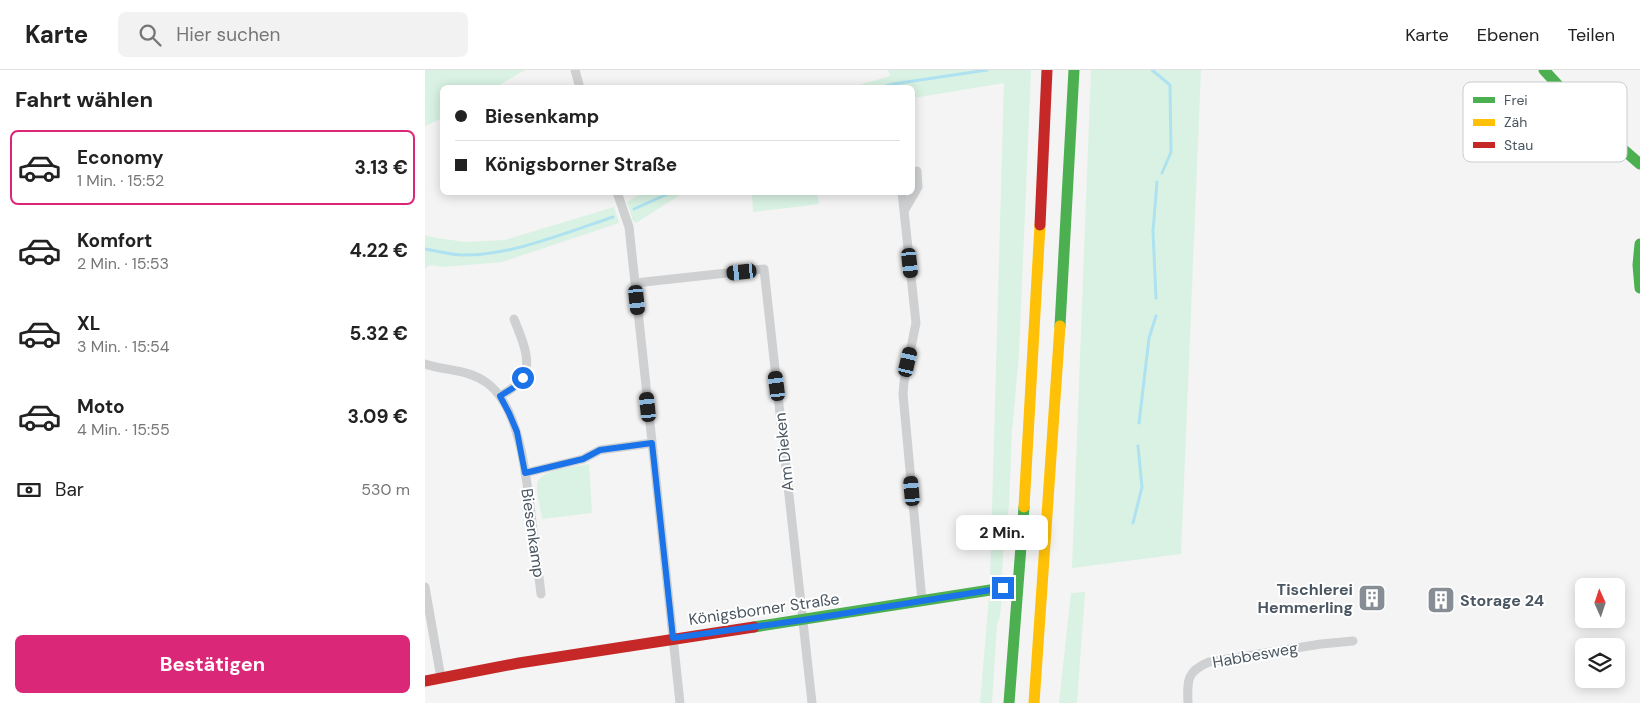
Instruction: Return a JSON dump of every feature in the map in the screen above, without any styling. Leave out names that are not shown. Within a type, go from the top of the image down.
[{"type":"main road","points":[[1009,703],[1022,543],[1040,247],[1047,70]]},
{"type":"main road","points":[[1034,703],[1066,249],[1074,70]]},
{"type":"main road","points":[[1544,70],[1555,82]]},
{"type":"main road","points":[[1627,151],[1638,161]]},
{"type":"main road","points":[[1640,244],[1638,264],[1640,288]]},
{"type":"main road","name":"Königsborner Straße","points":[[425,681],[519,663],[673,638],[803,620],[1003,588]]},
{"type":"street","points":[[575,70],[579,85]]},
{"type":"street","points":[[915,172],[917,171],[919,187],[915,193]]},
{"type":"street","points":[[618,195],[627,221],[635,283],[681,703]]},
{"type":"street","points":[[902,195],[916,323],[903,394],[923,601]]},
{"type":"street","points":[[904,211],[914,195]]},
{"type":"street","name":"Am Dieken","points":[[635,283],[764,270],[811,703]]},
{"type":"street","points":[[500,396],[513,388],[523,378],[526,365],[524,347],[514,319]]},
{"type":"street","name":"Biesenkamp","points":[[425,364],[472,374],[487,383],[500,396],[509,413],[517,432],[525,473],[541,594]]},
{"type":"street","name":"Biesenkamp","points":[[525,473],[583,459],[600,450],[652,443]]},
{"type":"street","points":[[425,587],[441,678]]},
{"type":"street","name":"Habbesweg","points":[[1189,703],[1187,686],[1190,675],[1198,666],[1209,662],[1321,644],[1353,641]]},
{"type":"green space","points":[[425,70],[525,70],[499,85],[440,85],[440,119],[425,126]]},
{"type":"green space","points":[[888,70],[1031,70],[1019,353],[1002,579],[990,581],[1004,83],[915,98],[915,85],[858,85],[890,76]]},
{"type":"green space","points":[[1091,70],[1201,70],[1181,554],[1072,568]]},
{"type":"green space","points":[[639,195],[680,195],[636,223],[633,221],[627,202]]},
{"type":"green space","points":[[752,195],[817,195],[819,204],[753,212]]},
{"type":"green space","points":[[614,207],[619,223],[502,262],[443,267],[430,265],[425,269],[425,235],[466,242],[505,240]]},
{"type":"green space","points":[[589,464],[592,513],[542,519],[537,488],[540,479],[552,471]]},
{"type":"green space","points":[[1085,592],[1077,703],[1059,703],[1071,593]]},
{"type":"green space","points":[[1002,597],[997,625],[992,703],[980,703],[989,598]]},
{"type":"waterway","points":[[890,85],[987,70]]},
{"type":"waterway","points":[[1152,70],[1170,85],[1171,152],[1162,173]]},
{"type":"waterway","points":[[1156,298],[1153,231],[1157,182]]},
{"type":"waterway","points":[[634,209],[665,195]]},
{"type":"waterway","points":[[425,249],[463,255],[500,252],[539,242],[613,217]]},
{"type":"waterway","points":[[1139,423],[1149,338],[1156,316]]},
{"type":"waterway","points":[[1133,523],[1142,487],[1138,446]]},
{"type":"traffic: fast","points":[[1060,326],[1074,70]]},
{"type":"traffic: fast","points":[[1544,70],[1555,82]]},
{"type":"traffic: fast","points":[[1627,153],[1640,164]]},
{"type":"traffic: fast","points":[[1640,244],[1638,265],[1640,288]]},
{"type":"traffic: fast","points":[[1009,703],[1024,507]]},
{"type":"traffic: fast","points":[[754,627],[1003,588]]},
{"type":"traffic: slow","points":[[1024,507],[1040,225]]},
{"type":"traffic: slow","points":[[1034,703],[1060,326]]},
{"type":"traffic: jam","points":[[1040,225],[1047,70]]},
{"type":"traffic: jam","points":[[425,681],[519,663],[754,627]]},
{"type":"place","name":"Tischlerei Hemmerling","points":[[1372,598]]},
{"type":"place","name":"Storage 24","points":[[1441,600]]},
{"type":"route","points":[[523,378],[513,388],[500,396],[517,432],[525,473],[583,459],[600,450],[652,443],[673,638],[803,620],[1003,588]]}]
